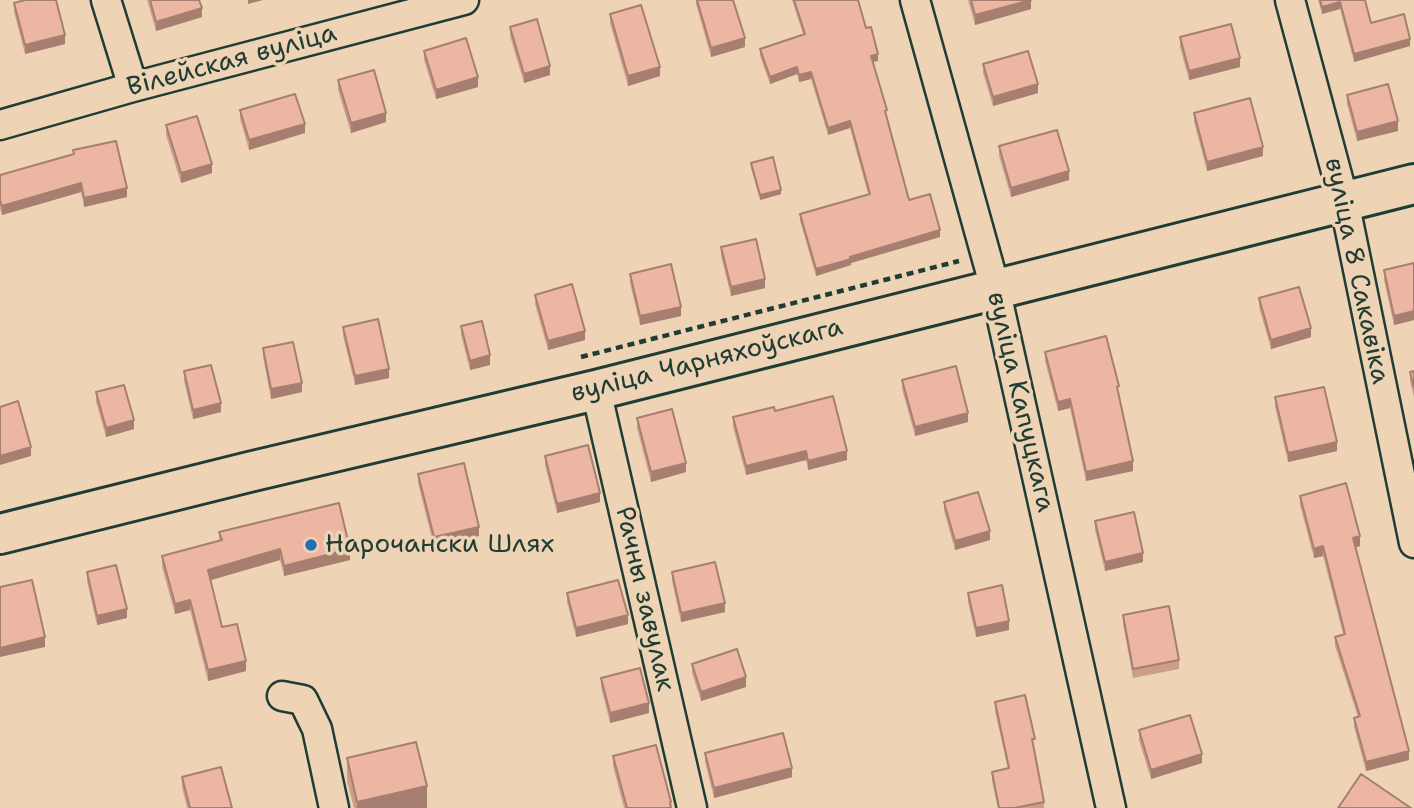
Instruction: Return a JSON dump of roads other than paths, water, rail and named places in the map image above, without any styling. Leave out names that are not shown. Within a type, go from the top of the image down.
[{"type":"main road","name":"вуліца Чарняхоўскага","points":[[0,534],[596,390],[990,271],[1344,201],[1414,184]]},
{"type":"street","points":[[106,0],[133,87]]},
{"type":"street","name":"Вілейская вуліца","points":[[0,125],[464,0]]},
{"type":"street","name":"вуліца Капуцкага","points":[[915,0],[990,271],[1111,808]]},
{"type":"street","name":"вуліца 8 Сакавіка","points":[[1290,0],[1344,201],[1414,543]]},
{"type":"street","name":"Рачны завулак","points":[[596,390],[692,808]]},
{"type":"street","points":[[282,696],[303,700],[317,729],[334,808]]},
{"type":"place","name":"Нарочански Шлях","points":[[311,545]]}]
